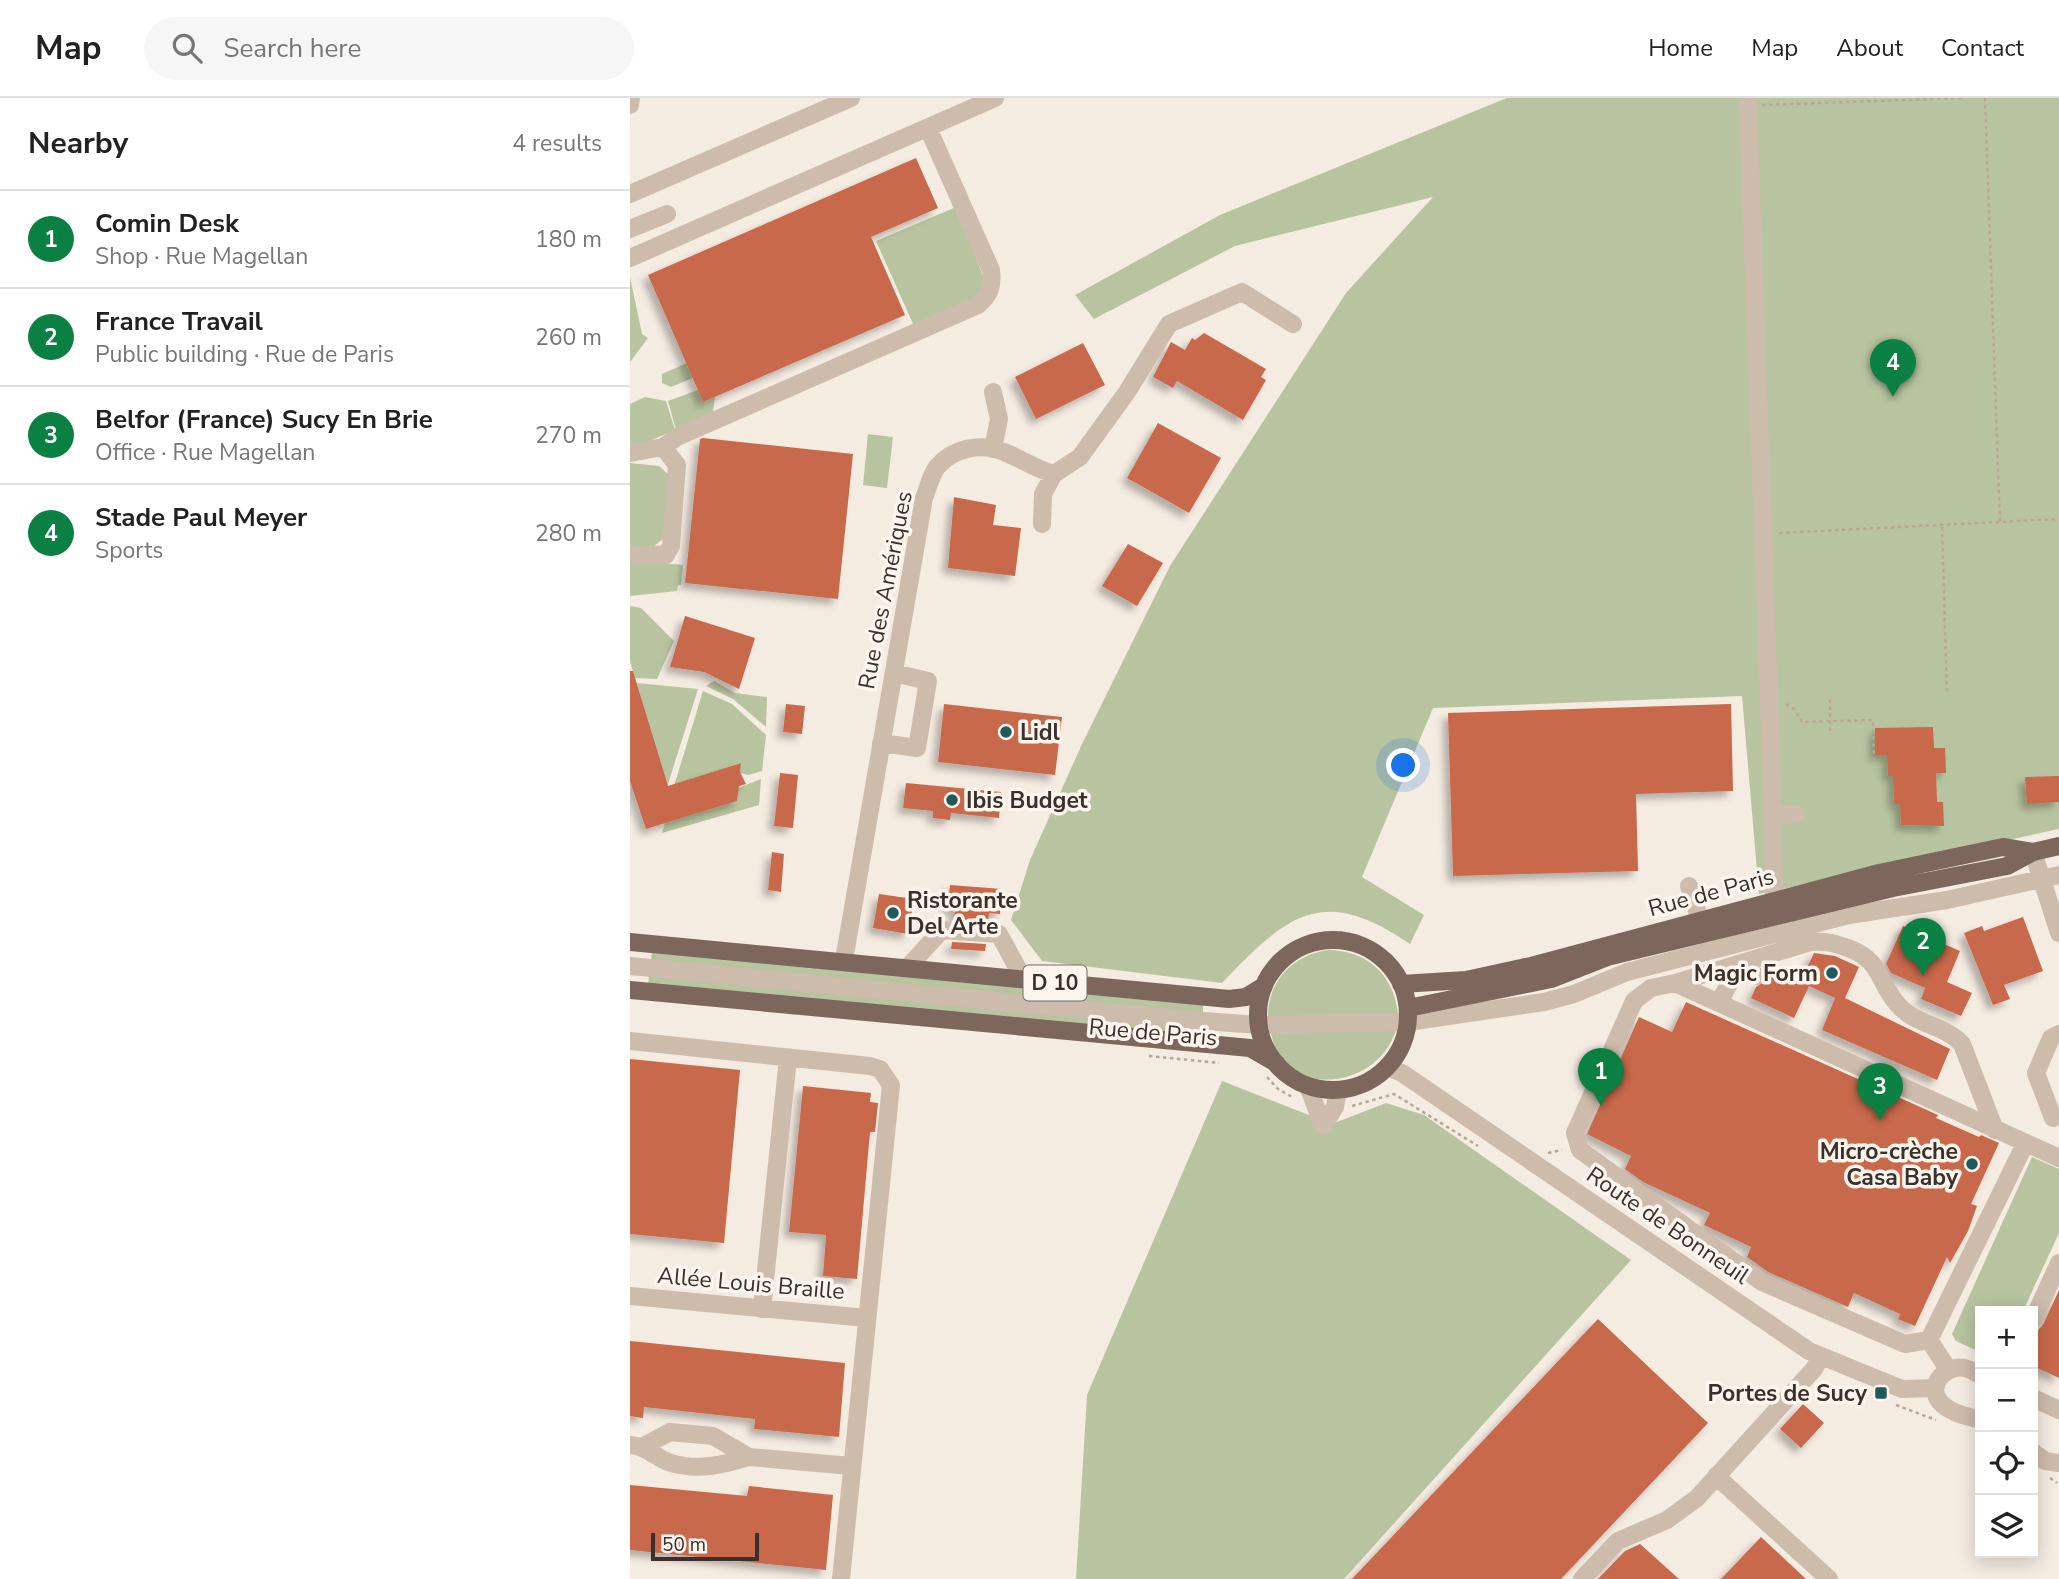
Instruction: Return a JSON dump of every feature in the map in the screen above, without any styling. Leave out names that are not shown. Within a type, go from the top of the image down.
[{"type":"main road","name":"Rue de Paris","points":[[1401,984],[1466,980],[1700,927],[1769,918],[1893,888],[2007,866],[2033,852],[2059,846]]},
{"type":"main road","name":"Rue de Paris","points":[[1408,1015],[1551,979],[1774,900],[2003,847],[2033,852]]},
{"type":"main road","points":[[1267,1067],[1258,1012],[1264,986],[1276,968],[1292,953],[1311,944],[1332,941],[1353,943],[1373,952],[1389,966],[1401,984],[1408,1015],[1405,1038],[1387,1067],[1365,1083],[1330,1101],[1308,1086]]},
{"type":"main road","name":"D 10","points":[[630,942],[844,960]]},
{"type":"main road","name":"Rue de Paris","points":[[844,960],[1229,999],[1246,997],[1264,986]]},
{"type":"main road","name":"Rue de Paris","points":[[630,990],[1250,1048],[1267,1067],[1308,1086]]},
{"type":"street","points":[[630,106],[631,98]]},
{"type":"street","points":[[630,194],[851,98]]},
{"type":"street","points":[[630,258],[995,98]]},
{"type":"street","points":[[1748,105],[1773,815],[1774,900],[1769,918]]},
{"type":"street","points":[[630,453],[663,447],[677,437],[978,306],[986,298],[991,290],[991,270],[929,128]]},
{"type":"street","points":[[630,229],[667,214]]},
{"type":"street","points":[[1042,524],[1043,494],[1055,474],[1080,457],[1127,392],[1169,324],[1242,292],[1293,324]]},
{"type":"street","points":[[993,392],[999,419],[993,449]]},
{"type":"street","points":[[630,554],[660,557],[666,555],[671,546],[677,465],[663,447]]},
{"type":"street","name":"Rue des Amériques","points":[[844,960],[924,498],[937,468],[956,452],[978,447],[1002,450],[1032,468],[1055,474]]},
{"type":"street","points":[[881,743],[917,748],[928,681],[894,673]]},
{"type":"street","points":[[1773,815],[1796,814]]},
{"type":"street","points":[[2033,852],[2039,880],[2059,933]]},
{"type":"street","points":[[630,966],[1259,1025],[1408,1015],[1560,999],[1628,972],[1849,915],[1947,900],[2059,875]]},
{"type":"street","points":[[1689,886],[1700,927]]},
{"type":"street","points":[[907,968],[942,930],[999,934],[1024,980]]},
{"type":"street","points":[[1929,1340],[1905,1345],[1762,1282],[1580,1150],[1577,1138],[1634,1001],[1651,988],[1828,940],[1864,954],[1874,963],[1899,1007],[1911,1016],[1955,1036],[1962,1044],[1995,1130]]},
{"type":"street","points":[[1719,1003],[1729,982],[1738,975],[1745,972],[1758,976]]},
{"type":"street","points":[[1675,983],[2059,1158]]},
{"type":"street","points":[[2053,1118],[2036,1073],[2051,1038],[2059,1034]]},
{"type":"street","points":[[630,1041],[880,1069],[891,1085],[841,1579]]},
{"type":"street","points":[[762,1308],[788,1058]]},
{"type":"street","name":"Route de Bonneuil","points":[[1387,1067],[1402,1073],[1821,1356],[1902,1389],[1935,1388]]},
{"type":"street","points":[[1308,1086],[1330,1101]]},
{"type":"street","points":[[1929,1340],[2025,1144]]},
{"type":"street","points":[[2038,1310],[2059,1263]]},
{"type":"street","name":"Allée Louis Braille","points":[[630,1296],[867,1318]]},
{"type":"street","points":[[1929,1340],[1948,1369]]},
{"type":"street","points":[[1582,1579],[1618,1541],[1667,1520],[1697,1498],[1814,1369],[1821,1356]]},
{"type":"street","points":[[1975,1373],[1965,1368],[1948,1369],[1939,1377],[1935,1388],[1939,1401],[1951,1410],[1975,1418]]},
{"type":"street","points":[[2038,1400],[2059,1410]]},
{"type":"street","points":[[637,1445],[670,1432],[713,1436],[749,1457]]},
{"type":"street","points":[[637,1445],[669,1462],[715,1467],[749,1457],[851,1466]]},
{"type":"street","points":[[2038,1456],[2045,1461],[2059,1463]]},
{"type":"street","points":[[1716,1476],[1829,1579]]},
{"type":"path","points":[[1748,105],[1964,98]]},
{"type":"path","points":[[1985,98],[2000,524]]},
{"type":"path","points":[[1778,533],[1941,527],[2059,519]]},
{"type":"path","points":[[1941,527],[1947,695]]},
{"type":"path","points":[[1830,699],[1830,731]]},
{"type":"path","points":[[1784,703],[1794,709],[1802,722],[1873,720],[1874,761]]},
{"type":"path","name":"Rue de Paris","points":[[1136,1055],[1225,1063]]},
{"type":"path","points":[[1267,1067],[1278,1089],[1360,1106],[1392,1093],[1393,1085]]},
{"type":"path","points":[[1542,1153],[1577,1138]]},
{"type":"path","points":[[1889,1402],[1942,1422]]},
{"type":"green space","points":[[1507,98],[2059,98],[2059,829],[1759,894],[1742,696],[1433,708],[1362,877],[1424,915],[1410,944],[1353,915],[1329,912],[1308,915],[1287,925],[1267,939],[1222,983],[1042,961],[1011,920],[1030,860],[1082,744],[1170,566],[1346,293],[1433,197],[1235,246],[1094,319],[1075,295],[1220,215]]},
{"type":"green space","points":[[956,207],[985,281],[975,299],[914,326],[876,241]]},
{"type":"green space","points":[[630,277],[642,334],[648,338],[630,362]]},
{"type":"green space","points":[[687,363],[693,378],[671,387],[662,383],[662,374]]},
{"type":"green space","points":[[698,390],[703,402],[715,397],[713,412],[676,430],[668,401]]},
{"type":"green space","points":[[645,397],[666,401],[675,430],[647,442],[630,444],[630,404]]},
{"type":"green space","points":[[868,434],[893,437],[887,488],[863,485]]},
{"type":"green space","points":[[630,463],[659,466],[669,475],[664,538],[652,548],[630,547]]},
{"type":"green space","points":[[630,560],[683,565],[681,585],[678,585],[677,591],[630,596]]},
{"type":"green space","points":[[630,606],[641,608],[674,641],[657,679],[635,678],[630,661]]},
{"type":"green space","points":[[714,681],[735,693],[767,697],[766,727],[733,699],[706,686]]},
{"type":"green space","points":[[637,683],[698,689],[668,784],[665,784]]},
{"type":"green space","points":[[703,691],[732,704],[766,735],[762,771],[748,775],[740,773],[740,763],[674,786]]},
{"type":"green space","points":[[761,779],[759,805],[662,833],[665,823],[737,801],[738,788]]},
{"type":"green space","points":[[1327,950],[1354,955],[1376,967],[1391,988],[1398,1014],[1268,1017],[1272,992],[1285,972],[1303,958]]},
{"type":"green space","points":[[652,951],[1203,1004],[1203,1013],[651,960]]},
{"type":"green space","points":[[649,976],[1202,1028],[1201,1037],[648,984]]},
{"type":"green space","points":[[1396,1030],[1386,1050],[1370,1066],[1331,1080],[1311,1078],[1293,1069],[1279,1055],[1271,1033]]},
{"type":"green space","points":[[1222,1081],[1332,1124],[1386,1103],[1424,1115],[1631,1260],[1344,1579],[1076,1579],[1087,1395]]},
{"type":"green space","points":[[2032,1157],[2059,1169],[2059,1233],[2025,1306],[1975,1306],[1975,1350],[1956,1341],[1952,1334]]},
{"type":"building","points":[[916,158],[938,208],[871,237],[905,315],[703,402],[648,275]]},
{"type":"building","points":[[1204,333],[1266,369],[1261,377],[1266,380],[1243,420],[1177,381],[1173,388],[1153,377],[1171,342],[1185,350],[1192,338],[1195,340]]},
{"type":"building","points":[[1083,343],[1105,385],[1036,419],[1015,377]]},
{"type":"building","points":[[1158,423],[1221,458],[1189,513],[1127,478]]},
{"type":"building","points":[[700,439],[853,454],[838,599],[685,583]]},
{"type":"building","points":[[954,497],[996,505],[993,525],[1021,528],[1015,576],[948,568]]},
{"type":"building","points":[[1128,544],[1163,563],[1137,606],[1102,586]]},
{"type":"building","points":[[685,616],[755,638],[739,689],[704,672],[670,667]]},
{"type":"building","points":[[630,671],[633,671],[668,786],[741,763],[740,772],[746,784],[739,786],[737,801],[646,829],[630,781]]},
{"type":"building","points":[[786,704],[805,706],[802,734],[783,732]]},
{"type":"building","name":"Lidl","points":[[944,704],[1062,717],[1055,775],[938,762]]},
{"type":"building","points":[[1731,704],[1733,791],[1636,794],[1638,871],[1453,876],[1448,713]]},
{"type":"building","points":[[1933,727],[1934,748],[1945,748],[1946,773],[1936,773],[1937,802],[1943,802],[1944,826],[1901,825],[1900,804],[1894,804],[1893,776],[1888,776],[1887,755],[1875,755],[1875,728]]},
{"type":"building","points":[[780,773],[798,775],[793,828],[774,826]]},
{"type":"building","points":[[2059,776],[2059,802],[2027,804],[2025,777]]},
{"type":"building","name":"Ibis Budget","points":[[906,783],[1001,792],[999,818],[951,813],[950,820],[933,818],[933,811],[903,808]]},
{"type":"building","points":[[772,852],[784,854],[781,892],[768,890]]},
{"type":"building","points":[[950,885],[1002,889],[1000,914],[989,913],[988,922],[954,919],[955,909],[948,909]]},
{"type":"building","name":"Ristorante Del Arte","points":[[879,894],[914,899],[908,934],[873,928]]},
{"type":"building","points":[[2023,917],[2043,971],[2004,985],[2010,999],[1993,1005],[1964,933],[1982,926],[1984,931]]},
{"type":"building","points":[[1903,926],[1960,951],[1947,982],[1972,993],[1961,1016],[1921,999],[1925,988],[1891,973],[1886,964]]},
{"type":"building","points":[[952,942],[986,944],[985,951],[951,949]]},
{"type":"building","points":[[1814,953],[1835,956],[1859,967],[1845,998],[1950,1049],[1937,1080],[1822,1030],[1835,998],[1809,986],[1794,1018],[1751,998],[1756,987],[1768,979],[1765,968],[1774,965],[1802,978]]},
{"type":"building","points":[[1686,1002],[1938,1115],[1936,1118],[1999,1143],[1971,1204],[1977,1206],[1968,1231],[1950,1263],[1947,1257],[1915,1326],[1898,1319],[1900,1314],[1854,1293],[1848,1307],[1768,1272],[1747,1257],[1751,1247],[1704,1225],[1710,1213],[1643,1182],[1625,1169],[1631,1156],[1587,1134],[1639,1017],[1672,1032]]},
{"type":"building","points":[[630,1059],[740,1070],[724,1243],[630,1234]]},
{"type":"building","points":[[803,1086],[871,1093],[870,1102],[878,1103],[875,1132],[870,1132],[857,1279],[823,1276],[826,1235],[789,1232]]},
{"type":"building","points":[[2059,1290],[2059,1378],[2038,1368],[2038,1330],[2043,1325]]},
{"type":"building","points":[[1598,1319],[1708,1423],[1561,1579],[1352,1579]]},
{"type":"building","points":[[630,1341],[845,1363],[839,1437],[754,1429],[755,1419],[644,1407],[643,1418],[630,1416]]},
{"type":"building","points":[[1803,1404],[1824,1423],[1801,1448],[1780,1429]]},
{"type":"building","points":[[630,1485],[747,1496],[749,1486],[833,1495],[826,1570],[630,1550]]},
{"type":"building","points":[[1761,1537],[1806,1579],[1721,1579]]},
{"type":"building","points":[[1640,1544],[1679,1579],[1598,1579],[1625,1551]]},
{"type":"place","name":"Stade Paul Meyer","points":[[1893,397]]},
{"type":"place","name":"Lidl","points":[[1006,732]]},
{"type":"place","name":"Ibis Budget","points":[[952,800]]},
{"type":"place","name":"Ristorante Del Arte","points":[[893,913]]},
{"type":"place","name":"Magic Form","points":[[1832,973]]},
{"type":"place","name":"France Travail","points":[[1923,976]]},
{"type":"place","name":"Comin Desk","points":[[1601,1106]]},
{"type":"place","name":"Belfor (France) Sucy En Brie","points":[[1880,1121]]},
{"type":"place","name":"Micro-crèche Casa Baby","points":[[1972,1164]]},
{"type":"place","name":"Portes de Sucy","points":[[1881,1393]]}]
